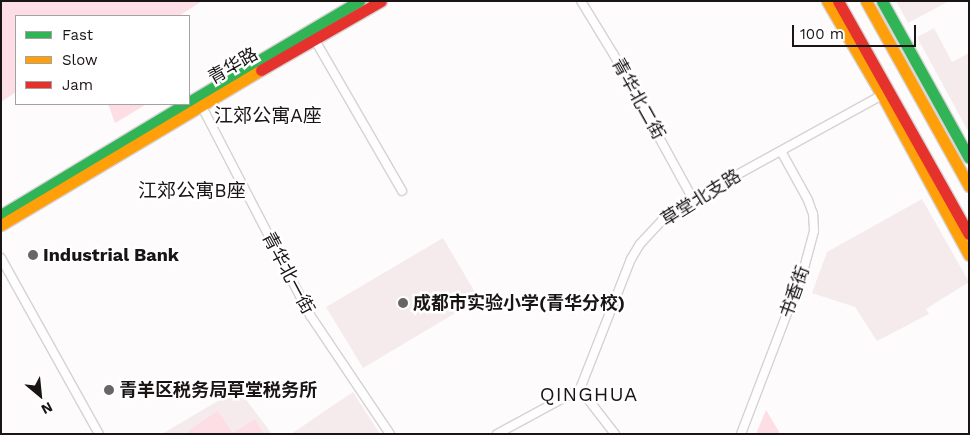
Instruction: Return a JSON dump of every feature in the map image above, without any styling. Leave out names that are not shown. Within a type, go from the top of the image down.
[{"type":"main road","name":"青华路","points":[[1,226],[201,105],[312,34],[359,1]]},
{"type":"main road","name":"青华路","points":[[190,101],[312,34],[381,1]]},
{"type":"main road","points":[[828,1],[882,94],[969,255]]},
{"type":"main road","points":[[838,1],[969,234]]},
{"type":"main road","points":[[866,1],[969,186]]},
{"type":"main road","points":[[882,1],[967,153]]},
{"type":"main road","points":[[1,214],[183,105]]},
{"type":"street","name":"青华北二街","points":[[581,1],[614,54],[693,199]]},
{"type":"street","points":[[312,34],[402,191]]},
{"type":"street","name":"草堂北支路","points":[[580,389],[631,259],[640,244],[662,220],[693,199],[882,94]]},
{"type":"street","name":"青华北一街","points":[[201,105],[310,315],[390,434]]},
{"type":"street","name":"书香街","points":[[741,434],[803,272],[814,230],[813,214],[808,200],[781,151]]},
{"type":"street","points":[[1,258],[99,434]]},
{"type":"street","points":[[497,434],[580,389],[615,434]]},
{"type":"shaded area","points":[[1,1],[202,1],[181,15],[15,15],[15,93],[1,102]]},
{"type":"shaded area","points":[[896,1],[949,1],[908,23]]},
{"type":"shaded area","points":[[934,28],[952,62],[969,53],[969,133],[917,37]]},
{"type":"shaded area","points":[[108,105],[145,105],[115,123]]},
{"type":"shaded area","points":[[922,199],[969,282],[926,309],[929,314],[877,341],[855,307],[812,293],[827,252]]},
{"type":"shaded area","name":"成都市实验小学(青华分校)","points":[[443,238],[479,299],[363,368],[326,307]]},
{"type":"shaded area","points":[[238,389],[272,434],[162,434]]},
{"type":"shaded area","points":[[353,392],[380,434],[291,434]]},
{"type":"shaded area","points":[[766,410],[778,430],[780,434],[756,434]]},
{"type":"shaded area","points":[[218,411],[233,433],[255,419],[264,434],[188,434],[189,430]]},
{"type":"traffic: fast","points":[[190,101],[359,1]]},
{"type":"traffic: fast","points":[[882,1],[969,158]]},
{"type":"traffic: fast","points":[[1,215],[183,105]]},
{"type":"traffic: slow","points":[[827,1],[882,95],[969,255]]},
{"type":"traffic: slow","points":[[866,1],[969,186]]},
{"type":"traffic: slow","points":[[1,225],[261,70]]},
{"type":"traffic: jam","points":[[261,70],[381,1]]},
{"type":"traffic: jam","points":[[838,1],[969,234]]},
{"type":"place","name":"Industrial Bank","points":[[33,255]]},
{"type":"place","name":"成都市实验小学(青华分校)","points":[[403,303]]},
{"type":"place","name":"青羊区税务局草堂税务所","points":[[109,390]]},
{"type":"district","name":"江郊公寓A座","points":[[268,116]]},
{"type":"district","name":"江郊公寓B座","points":[[192,191]]},
{"type":"district","name":"QINGHUA","points":[[589,394]]}]
